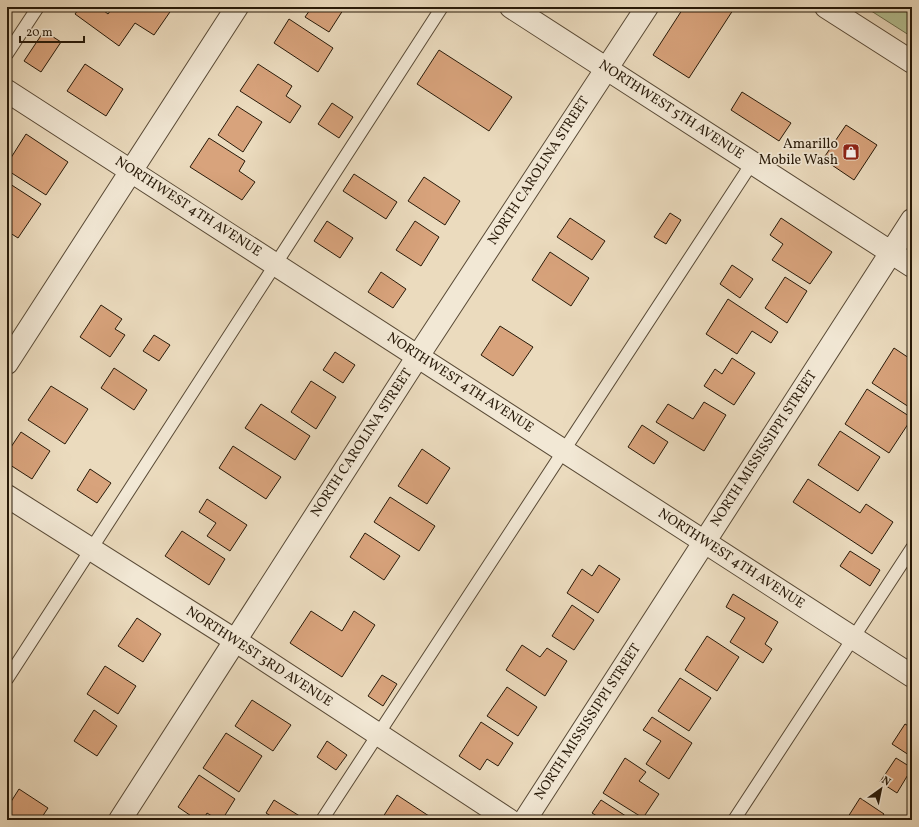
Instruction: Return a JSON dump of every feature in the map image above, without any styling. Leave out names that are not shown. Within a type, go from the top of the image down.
[{"type":"street","points":[[7,363],[130,170],[237,7]]},
{"type":"street","name":"NORTHWEST 5TH AVENUE","points":[[511,7],[912,266]]},
{"type":"street","name":"NORTH CAROLINA STREET","points":[[120,820],[236,642],[418,356],[647,7]]},
{"type":"street","points":[[826,7],[912,62]]},
{"type":"street","name":"NORTHWEST 4TH AVENUE","points":[[7,91],[912,676]]},
{"type":"street","name":"NORTH MISSISSIPPI STREET","points":[[525,820],[912,220]]},
{"type":"street","name":"NORTHWEST 3RD AVENUE","points":[[7,496],[236,642],[509,820]]},
{"type":"lane","points":[[7,54],[38,7]]},
{"type":"lane","points":[[7,679],[442,7]]},
{"type":"lane","points":[[322,820],[752,163]]},
{"type":"lane","points":[[734,820],[912,548]]},
{"type":"green space","points":[[865,7],[912,7],[912,37]]},
{"type":"building","points":[[80,7],[99,7],[108,14],[113,7],[169,7],[172,9],[154,35],[135,23],[119,46],[75,14]]},
{"type":"building","points":[[312,7],[345,7],[329,32],[305,17]]},
{"type":"building","points":[[684,7],[735,7],[689,78],[653,55]]},
{"type":"building","points":[[289,19],[333,48],[318,72],[274,43]]},
{"type":"building","points":[[44,31],[61,42],[41,72],[24,61]]},
{"type":"building","points":[[439,50],[512,97],[489,131],[417,84]]},
{"type":"building","points":[[85,64],[123,89],[106,116],[67,91]]},
{"type":"building","points":[[258,64],[292,86],[286,96],[301,106],[290,123],[240,91]]},
{"type":"building","points":[[742,92],[791,123],[779,141],[731,110]]},
{"type":"building","points":[[332,103],[353,117],[339,138],[318,124]]},
{"type":"building","points":[[237,106],[262,122],[243,152],[218,135]]},
{"type":"building","points":[[846,125],[877,145],[854,180],[823,159]]},
{"type":"building","points":[[26,134],[68,162],[46,195],[7,170],[7,164]]},
{"type":"building","points":[[209,138],[245,161],[239,171],[255,182],[242,200],[190,167]]},
{"type":"building","points":[[354,174],[397,202],[386,219],[343,191]]},
{"type":"building","points":[[424,177],[460,201],[445,225],[408,201]]},
{"type":"building","points":[[7,182],[41,204],[18,238],[7,231]]},
{"type":"building","points":[[670,213],[681,220],[666,244],[654,237]]},
{"type":"building","points":[[570,218],[605,241],[592,260],[557,237]]},
{"type":"building","points":[[781,218],[832,252],[810,284],[772,260],[783,244],[770,235]]},
{"type":"building","points":[[327,221],[353,238],[340,258],[314,241]]},
{"type":"building","points":[[415,221],[439,237],[421,266],[396,250]]},
{"type":"building","points":[[550,252],[589,278],[571,306],[532,280]]},
{"type":"building","points":[[732,265],[753,279],[740,298],[720,284]]},
{"type":"building","points":[[381,272],[406,289],[393,308],[368,292]]},
{"type":"building","points":[[785,277],[807,291],[787,323],[765,308]]},
{"type":"building","points":[[728,299],[778,332],[771,343],[752,331],[737,354],[706,334]]},
{"type":"building","points":[[101,305],[122,319],[115,329],[125,335],[110,357],[80,337]]},
{"type":"building","points":[[500,326],[533,347],[513,376],[481,355]]},
{"type":"building","points":[[154,335],[170,345],[159,361],[143,351]]},
{"type":"building","points":[[894,348],[912,360],[912,404],[909,407],[872,383]]},
{"type":"building","points":[[335,352],[355,365],[343,383],[323,370]]},
{"type":"building","points":[[732,358],[755,373],[734,405],[704,386],[715,369],[722,374]]},
{"type":"building","points":[[114,368],[147,390],[134,410],[101,388]]},
{"type":"building","points":[[311,381],[336,397],[316,429],[291,412]]},
{"type":"building","points":[[51,386],[88,409],[65,444],[28,420]]},
{"type":"building","points":[[867,389],[912,418],[889,453],[845,424]]},
{"type":"building","points":[[704,402],[726,415],[704,451],[656,422],[668,404],[693,419]]},
{"type":"building","points":[[261,404],[310,436],[295,460],[245,428]]},
{"type":"building","points":[[642,425],[668,442],[654,464],[628,447]]},
{"type":"building","points":[[840,431],[880,457],[858,491],[818,465]]},
{"type":"building","points":[[21,432],[50,451],[32,479],[7,463],[7,453]]},
{"type":"building","points":[[233,446],[281,477],[266,499],[219,468]]},
{"type":"building","points":[[422,449],[450,468],[427,504],[398,486]]},
{"type":"building","points":[[90,469],[111,483],[97,503],[77,490]]},
{"type":"building","points":[[808,479],[860,513],[866,504],[893,522],[872,554],[793,502]]},
{"type":"building","points":[[390,497],[435,526],[419,551],[374,522]]},
{"type":"building","points":[[207,499],[247,525],[230,551],[207,536],[216,523],[199,512]]},
{"type":"building","points":[[182,531],[225,559],[209,585],[165,556]]},
{"type":"building","points":[[365,533],[400,556],[384,580],[350,557]]},
{"type":"building","points":[[850,551],[880,570],[870,586],[840,566]]},
{"type":"building","points":[[599,565],[620,579],[598,613],[567,593],[582,569],[592,576]]},
{"type":"building","points":[[733,594],[778,622],[765,644],[772,649],[763,663],[730,642],[745,618],[726,607]]},
{"type":"building","points":[[572,605],[594,620],[574,650],[552,636]]},
{"type":"building","points":[[311,611],[342,631],[354,611],[375,625],[342,677],[290,643]]},
{"type":"building","points":[[137,618],[161,634],[143,662],[118,646]]},
{"type":"building","points":[[707,636],[739,657],[717,691],[685,670]]},
{"type":"building","points":[[522,645],[540,657],[547,648],[567,661],[545,696],[506,670]]},
{"type":"building","points":[[105,666],[136,686],[118,714],[87,694]]},
{"type":"building","points":[[382,675],[397,684],[383,706],[368,696]]},
{"type":"building","points":[[680,678],[711,698],[689,731],[658,711]]},
{"type":"building","points":[[507,687],[537,707],[518,736],[487,716]]},
{"type":"building","points":[[252,700],[291,725],[273,751],[235,726]]},
{"type":"building","points":[[94,710],[117,726],[97,756],[74,741]]},
{"type":"building","points":[[652,717],[692,743],[669,779],[646,764],[661,741],[643,730]]},
{"type":"building","points":[[481,722],[513,743],[498,766],[487,759],[480,770],[459,756]]},
{"type":"building","points":[[905,724],[912,728],[912,757],[892,744]]},
{"type":"building","points":[[226,733],[262,756],[239,792],[203,768]]},
{"type":"building","points":[[327,741],[347,755],[336,770],[317,757]]},
{"type":"building","points":[[625,758],[646,772],[639,781],[659,794],[643,818],[603,793]]},
{"type":"building","points":[[896,758],[912,768],[897,793],[880,782]]},
{"type":"building","points":[[199,775],[235,799],[222,820],[218,820],[207,813],[203,820],[197,820],[178,807]]},
{"type":"building","points":[[19,789],[48,808],[40,820],[7,820],[7,808]]},
{"type":"building","points":[[397,795],[435,820],[381,820]]},
{"type":"building","points":[[860,798],[884,814],[880,820],[846,820]]},
{"type":"building","points":[[274,800],[306,820],[277,820],[266,813]]},
{"type":"building","points":[[601,800],[632,820],[603,820],[592,813]]},
{"type":"place","name":"Amarillo Mobile Wash","points":[[851,152]]}]
